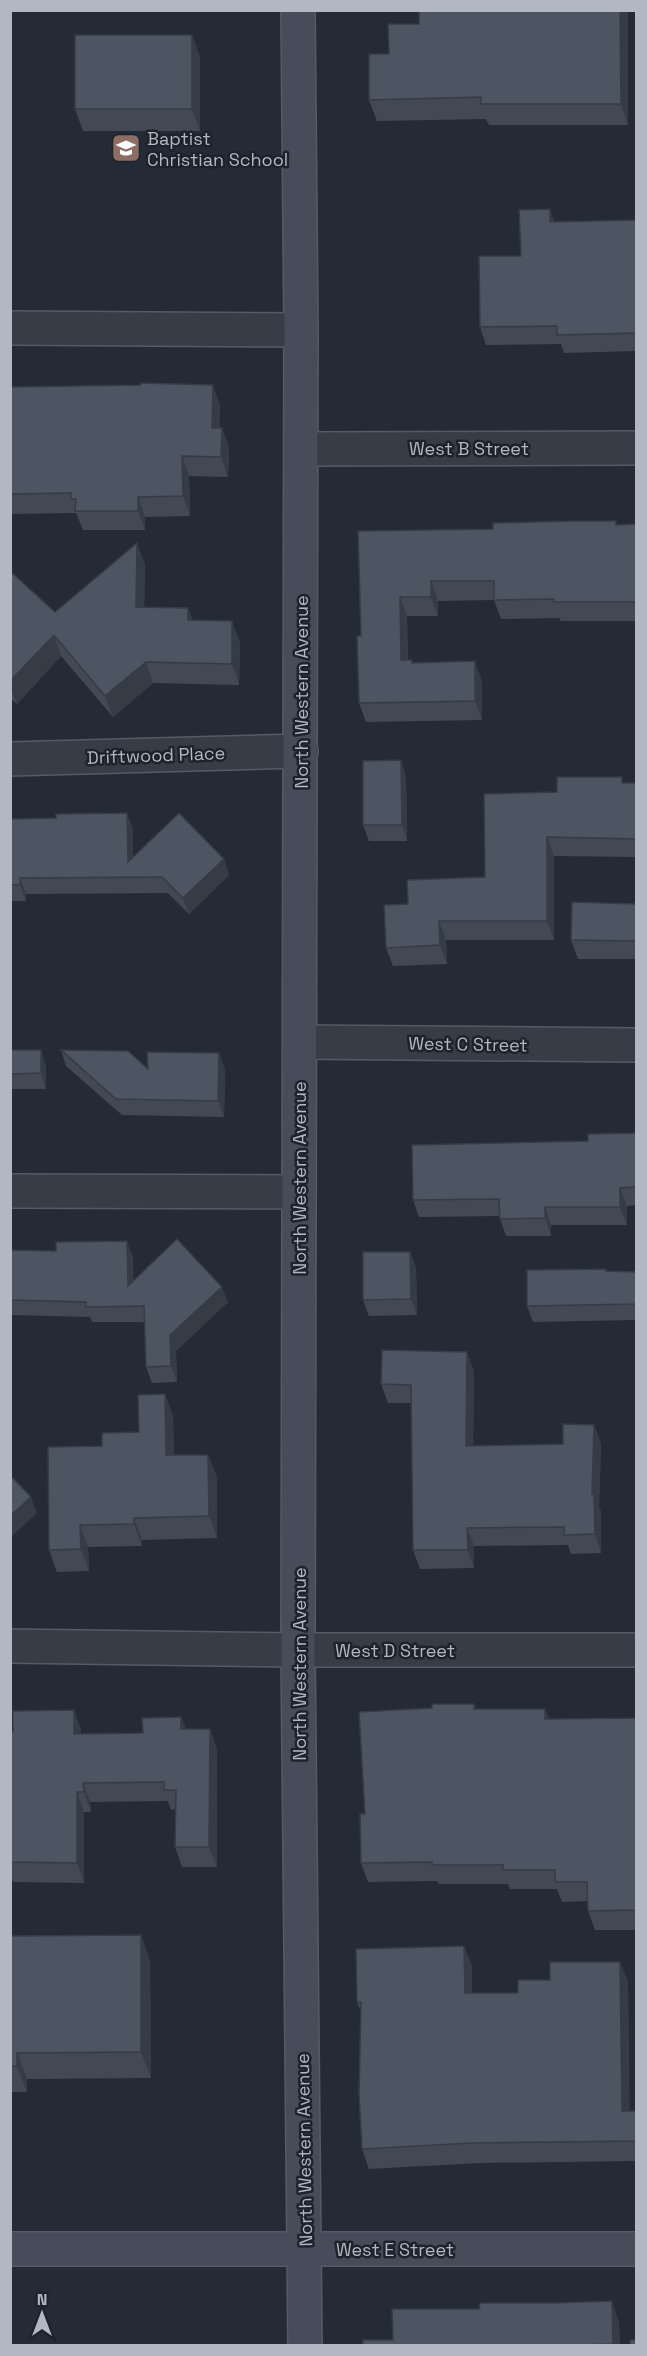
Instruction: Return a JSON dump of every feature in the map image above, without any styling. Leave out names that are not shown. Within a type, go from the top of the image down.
[{"type":"main road","name":"North Western Avenue","points":[[298,10],[301,330],[298,1650],[305,2346]]},
{"type":"main road","name":"West E Street","points":[[10,2249],[636,2249]]},
{"type":"street","points":[[10,328],[301,330]]},
{"type":"street","name":"West B Street","points":[[301,449],[636,448]]},
{"type":"street","name":"Driftwood Place","points":[[10,759],[301,751]]},
{"type":"street","name":"West C Street","points":[[300,1042],[636,1045]]},
{"type":"street","points":[[10,1191],[299,1192]]},
{"type":"street","name":"West D Street","points":[[10,1646],[298,1650],[636,1650]]},
{"type":"building","points":[[419,10],[620,10],[621,104],[481,104],[481,97],[369,100],[369,54],[389,54],[388,24],[419,24]]},
{"type":"building","points":[[75,35],[192,35],[192,109],[75,109]]},
{"type":"building","points":[[550,209],[550,222],[636,220],[636,333],[557,335],[557,326],[480,327],[479,256],[521,256],[519,210]]},
{"type":"building","points":[[141,383],[213,385],[212,428],[222,428],[221,457],[182,456],[183,496],[138,497],[138,511],[75,511],[76,499],[71,499],[71,493],[10,494],[10,387],[140,385]]},
{"type":"building","points":[[616,521],[616,525],[636,524],[636,602],[554,602],[554,599],[494,600],[494,581],[431,581],[431,597],[400,597],[401,660],[412,660],[412,663],[475,661],[475,701],[359,703],[357,636],[361,636],[358,531],[493,529],[493,523]]},
{"type":"building","points":[[137,543],[136,607],[188,608],[188,620],[232,621],[232,664],[146,662],[105,696],[54,635],[10,681],[10,571],[55,612]]},
{"type":"building","points":[[401,760],[402,825],[363,825],[363,761]]},
{"type":"building","points":[[557,777],[622,777],[622,783],[636,783],[636,839],[547,837],[547,921],[439,921],[440,945],[386,948],[384,905],[408,904],[407,880],[485,877],[484,794],[557,792]]},
{"type":"building","points":[[127,813],[128,862],[179,813],[224,859],[183,898],[162,877],[20,878],[20,885],[10,885],[10,819],[56,818],[56,814]]},
{"type":"building","points":[[572,902],[636,904],[636,941],[571,940]]},
{"type":"building","points":[[10,1050],[41,1050],[41,1073],[10,1074]]},
{"type":"building","points":[[61,1050],[128,1051],[148,1069],[147,1052],[219,1053],[218,1101],[116,1099]]},
{"type":"building","points":[[636,1133],[636,1187],[620,1188],[620,1207],[545,1207],[545,1218],[500,1219],[499,1199],[413,1200],[412,1145],[588,1141],[588,1134]]},
{"type":"building","points":[[177,1239],[222,1287],[170,1335],[171,1366],[146,1367],[144,1306],[86,1307],[86,1302],[10,1300],[10,1250],[56,1251],[56,1242],[127,1241],[128,1286]]},
{"type":"building","points":[[363,1252],[410,1252],[411,1299],[363,1300]]},
{"type":"building","points":[[606,1269],[606,1271],[636,1272],[636,1304],[527,1306],[527,1270]]},
{"type":"building","points":[[382,1350],[467,1352],[466,1446],[563,1444],[563,1424],[594,1425],[592,1494],[594,1494],[595,1534],[564,1535],[564,1527],[467,1528],[468,1550],[413,1550],[411,1385],[381,1384]]},
{"type":"building","points":[[165,1394],[166,1455],[208,1455],[209,1516],[134,1518],[134,1524],[80,1525],[81,1549],[49,1550],[48,1447],[102,1446],[102,1433],[139,1432],[138,1395]]},
{"type":"building","points":[[10,1475],[31,1497],[10,1516]]},
{"type":"building","points":[[432,1704],[474,1704],[474,1709],[545,1709],[545,1719],[636,1718],[636,1910],[588,1911],[587,1882],[555,1882],[555,1870],[503,1870],[503,1865],[432,1865],[432,1862],[361,1863],[360,1814],[365,1814],[359,1712],[432,1708]]},
{"type":"building","points":[[74,1710],[74,1734],[143,1733],[142,1718],[181,1717],[181,1729],[210,1729],[209,1847],[175,1847],[176,1790],[164,1790],[164,1782],[83,1783],[84,1792],[77,1792],[77,1863],[10,1862],[10,1732],[13,1732],[13,1711]]},
{"type":"building","points":[[141,1935],[141,2052],[17,2053],[17,2066],[10,2066],[10,1936]]},
{"type":"building","points":[[464,1946],[465,1993],[518,1993],[518,1980],[550,1980],[550,1962],[620,1962],[622,2111],[636,2111],[636,2141],[473,2143],[362,2149],[359,2094],[361,2002],[357,2002],[356,1949]]},
{"type":"building","points":[[612,2301],[613,2344],[363,2346],[363,2340],[393,2340],[392,2309],[479,2309],[480,2303]]},
{"type":"building","points":[[630,2340],[636,2340],[636,2346],[630,2346]]},
{"type":"place","name":"Baptist Christian School","points":[[126,148]]}]
